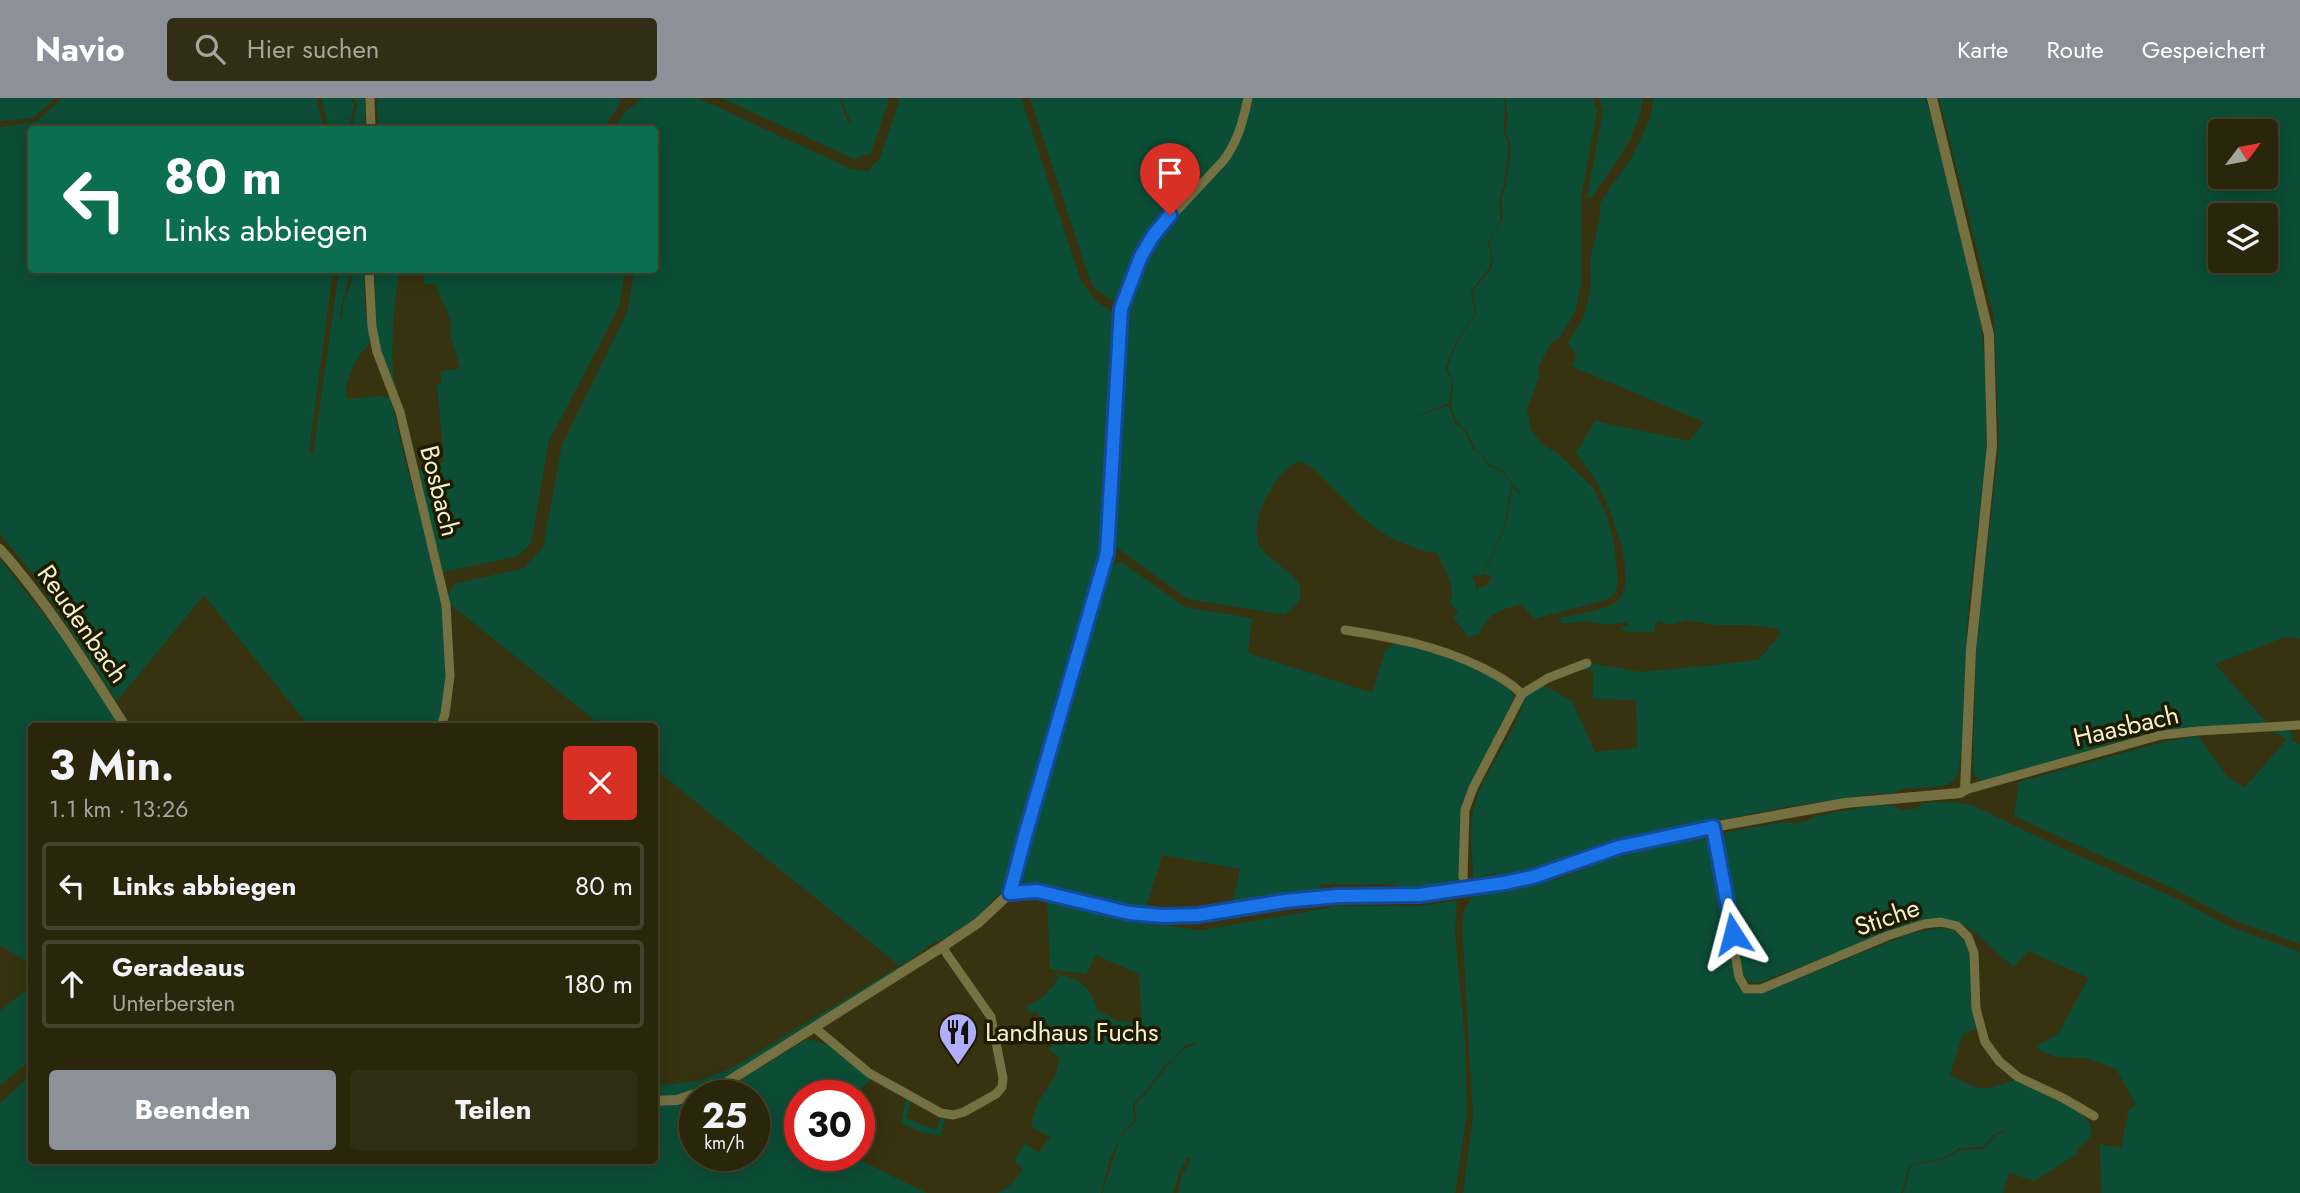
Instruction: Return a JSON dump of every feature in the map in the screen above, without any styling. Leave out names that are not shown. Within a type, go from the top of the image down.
[{"type":"street","points":[[370,98],[371,126]]},
{"type":"street","points":[[658,1101],[677,1100],[724,1084],[978,923],[1010,893],[1107,553],[1123,299],[1141,256],[1153,236],[1234,147],[1248,98]]},
{"type":"street","points":[[1010,893],[1037,891],[1129,913],[1163,916],[1198,915],[1319,897],[1419,895],[1533,877],[1619,847],[1713,827],[1845,803],[1960,793],[1965,790],[1971,650],[1992,445],[1989,335],[1932,98]]},
{"type":"street","name":"Bosbach","points":[[369,273],[372,327],[377,352],[400,412],[446,605],[451,655],[442,723]]},
{"type":"street","name":"Reudenbach","points":[[0,549],[81,657],[123,723]]},
{"type":"street","points":[[1345,630],[1398,639],[1451,653],[1514,685],[1522,694]]},
{"type":"street","points":[[1466,889],[1463,877],[1465,810],[1473,788],[1522,694],[1548,678],[1587,663]]},
{"type":"street","name":"Haasbach","points":[[1965,790],[2161,735],[2300,725]]},
{"type":"street","name":"Stiche","points":[[1713,827],[1740,977],[1746,989],[1761,989],[1887,936],[1924,924],[1941,922],[1957,926],[1968,937],[1974,953],[1976,1009],[1985,1042],[1999,1061],[2018,1077],[2094,1116]]},
{"type":"street","points":[[815,1028],[869,1073],[941,1113],[953,1115],[964,1112],[996,1094],[1002,1087],[1002,1066],[991,1017],[942,947]]},
{"type":"green space","points":[[0,98],[55,98],[33,118],[0,121]]},
{"type":"green space","points":[[63,98],[316,98],[323,126],[28,126],[28,273],[333,273],[309,452],[313,454],[339,273],[349,273],[340,317],[342,318],[344,300],[353,273],[364,273],[365,308],[370,338],[368,346],[359,355],[349,376],[346,386],[347,399],[379,396],[390,398],[442,605],[447,666],[445,696],[439,723],[307,723],[204,595],[117,701],[33,574],[0,534],[0,127],[36,122]]},
{"type":"green space","points":[[321,98],[351,98],[354,105],[350,126],[328,126]]},
{"type":"green space","points":[[354,98],[365,98],[365,126],[353,126],[357,105]]},
{"type":"green space","points":[[377,98],[621,98],[605,126],[378,126]]},
{"type":"green space","points":[[643,98],[698,98],[851,169],[868,171],[880,158],[900,98],[1021,98],[1081,281],[1098,303],[1110,310],[1117,323],[1103,551],[1006,887],[976,918],[928,946],[901,966],[902,968],[722,1080],[702,1080],[730,1069],[900,966],[658,771],[658,723],[598,723],[450,604],[448,595],[454,584],[524,568],[543,547],[562,445],[628,310],[634,273],[658,273],[658,126],[615,126],[625,112]]},
{"type":"green space","points":[[722,98],[840,98],[845,116],[853,128],[841,98],[889,98],[871,153],[854,159]]},
{"type":"green space","points":[[1030,98],[1244,98],[1237,129],[1226,152],[1149,233],[1137,254],[1120,297],[1111,300],[1095,288],[1089,278]]},
{"type":"green space","points":[[1251,98],[1502,98],[1505,102],[1504,132],[1509,147],[1499,201],[1501,219],[1495,231],[1503,219],[1501,201],[1511,147],[1506,131],[1508,117],[1505,98],[1593,98],[1597,111],[1581,197],[1581,286],[1575,312],[1560,337],[1552,342],[1538,367],[1539,376],[1527,410],[1531,430],[1543,445],[1560,455],[1594,489],[1606,514],[1614,541],[1618,583],[1615,593],[1606,600],[1534,619],[1521,604],[1496,613],[1482,627],[1480,634],[1468,637],[1453,617],[1458,613],[1450,602],[1451,583],[1437,553],[1397,541],[1381,532],[1363,518],[1314,469],[1300,461],[1282,474],[1273,486],[1257,526],[1257,538],[1261,548],[1292,575],[1300,586],[1300,600],[1285,615],[1188,599],[1112,544],[1126,304],[1143,257],[1155,238],[1231,157],[1243,131]],"holes":[[[1492,235],[1490,243],[1493,256],[1491,269],[1473,291],[1476,314],[1460,337],[1447,367],[1453,382],[1451,405],[1456,421],[1467,432],[1475,449],[1482,455],[1488,464],[1502,470],[1519,491],[1520,496],[1513,485],[1505,528],[1483,575],[1491,575],[1491,581],[1478,588],[1476,593],[1472,576],[1482,575],[1504,528],[1512,483],[1501,471],[1487,465],[1474,450],[1465,432],[1454,422],[1449,405],[1407,420],[1449,403],[1452,382],[1445,367],[1459,337],[1475,314],[1471,291],[1489,268],[1492,256],[1488,243]]]},
{"type":"green space","points":[[1599,98],[1643,98],[1636,125],[1623,151],[1591,198],[1587,198],[1603,111]]},
{"type":"green space","points":[[1653,98],[1926,98],[1979,307],[1985,363],[1987,446],[1968,610],[1963,743],[1958,774],[1944,786],[1900,789],[1894,793],[1785,807],[1616,841],[1521,872],[1501,875],[1495,873],[1473,878],[1471,829],[1477,797],[1514,727],[1525,697],[1544,685],[1572,701],[1595,752],[1637,748],[1636,700],[1593,699],[1593,670],[1577,670],[1595,664],[1640,672],[1759,659],[1781,634],[1775,628],[1715,625],[1687,620],[1669,625],[1660,621],[1655,625],[1654,632],[1627,632],[1620,629],[1629,625],[1625,622],[1608,625],[1585,621],[1561,624],[1560,618],[1609,606],[1620,598],[1624,588],[1626,574],[1616,527],[1598,484],[1576,453],[1595,421],[1689,441],[1704,422],[1571,366],[1577,357],[1568,343],[1584,316],[1591,288],[1590,260],[1600,217],[1600,203],[1632,157],[1650,119]]},
{"type":"green space","points":[[1939,98],[2300,98],[2300,639],[2285,637],[2215,664],[2267,723],[2160,730],[1982,781],[1973,774],[1976,648],[1999,445],[1994,317]]},
{"type":"green space","points":[[400,273],[393,330],[394,388],[376,327],[375,277]]},
{"type":"green space","points":[[424,273],[625,273],[619,307],[549,441],[531,543],[518,556],[443,572],[416,471],[444,461],[437,384],[442,383],[440,372],[460,368],[451,338],[451,321],[435,284],[424,284]]},
{"type":"green space","points":[[0,559],[85,667],[118,723],[28,723],[28,963],[0,945]]},
{"type":"green space","points":[[1121,562],[1185,607],[1252,618],[1248,653],[1372,693],[1385,650],[1399,642],[1463,662],[1508,687],[1514,697],[1467,791],[1461,809],[1459,878],[1456,881],[1417,889],[1396,884],[1321,884],[1319,890],[1233,902],[1240,869],[1162,855],[1146,908],[1040,884],[1022,884],[1017,879],[1108,567]]},
{"type":"green space","points":[[2291,730],[2292,741],[2300,744],[2300,944],[2236,921],[2174,889],[2014,816],[2019,782],[2163,742],[2198,736],[2228,777],[2244,788],[2287,739],[2271,731]]},
{"type":"green space","points":[[1955,802],[1972,805],[2171,896],[2231,927],[2300,952],[2300,1193],[2101,1193],[2100,1144],[2121,1148],[2129,1109],[2136,1105],[2116,1069],[2087,1058],[2055,1057],[2035,1047],[2058,1034],[2089,978],[2028,951],[2014,967],[1964,925],[1953,921],[1923,919],[1759,983],[1749,982],[1743,974],[1721,840],[1727,832],[1784,822],[1800,822],[1816,816],[1877,805],[1903,810],[1919,808],[1922,803]]},
{"type":"green space","points":[[1696,836],[1711,842],[1735,978],[1743,993],[1760,994],[1909,934],[1941,928],[1954,931],[1964,940],[1970,954],[1972,1008],[1976,1029],[1963,1034],[1950,1075],[1968,1085],[1981,1088],[1995,1087],[2014,1080],[2072,1108],[2085,1118],[2091,1128],[2089,1138],[2076,1149],[2078,1153],[2035,1181],[2009,1173],[2003,1193],[1903,1193],[1911,1166],[1946,1158],[1960,1150],[1983,1149],[1997,1134],[2005,1133],[2007,1128],[1996,1133],[1983,1147],[1959,1148],[1946,1157],[1910,1165],[1901,1193],[1463,1193],[1473,1115],[1462,926],[1464,912],[1473,896],[1559,879],[1594,863]]},
{"type":"green space","points":[[1047,899],[1126,921],[1201,930],[1340,906],[1417,906],[1457,901],[1455,930],[1465,1043],[1467,1113],[1455,1193],[1178,1193],[1181,1178],[1191,1159],[1188,1157],[1179,1173],[1173,1193],[1102,1193],[1119,1142],[1109,1162],[1101,1193],[996,1193],[1008,1187],[1023,1169],[1015,1160],[1024,1143],[1039,1153],[1050,1137],[1031,1126],[1038,1102],[1055,1077],[1060,1058],[1049,1049],[1061,1037],[1036,1012],[1028,1013],[1027,1006],[1042,998],[1059,979],[1055,974],[1072,978],[1084,986],[1093,997],[1098,1013],[1142,1026],[1139,974],[1096,955],[1086,974],[1050,969]],"holes":[[[1199,1041],[1182,1051],[1137,1102],[1137,1119],[1124,1132],[1125,1137],[1119,1142],[1124,1137],[1122,1132],[1135,1119],[1133,1108],[1135,1102],[1169,1061],[1185,1046]]]},
{"type":"green space","points":[[28,988],[28,1062],[0,1085],[0,1011]]},
{"type":"green space","points":[[813,1040],[830,1046],[873,1078],[784,1080],[784,1171],[875,1171],[875,1168],[927,1193],[0,1193],[0,1103],[28,1078],[28,1164],[658,1164],[658,1106],[679,1104],[679,1171],[770,1171],[770,1080],[740,1080],[804,1041]]},
{"type":"green space","points":[[679,1083],[679,1094],[658,1097],[658,1086]]},
{"type":"green space","points":[[906,1098],[911,1101],[906,1118],[936,1130],[942,1116],[945,1118],[940,1136],[921,1132],[901,1123]]},
{"type":"place","name":"Landhaus Fuchs","points":[[958,1066]]},
{"type":"route","points":[[1170,215],[1141,256],[1123,299],[1107,553],[1010,893],[1037,891],[1129,913],[1163,916],[1198,915],[1285,901],[1338,896],[1419,895],[1533,877],[1593,854],[1713,827],[1733,934]]}]
